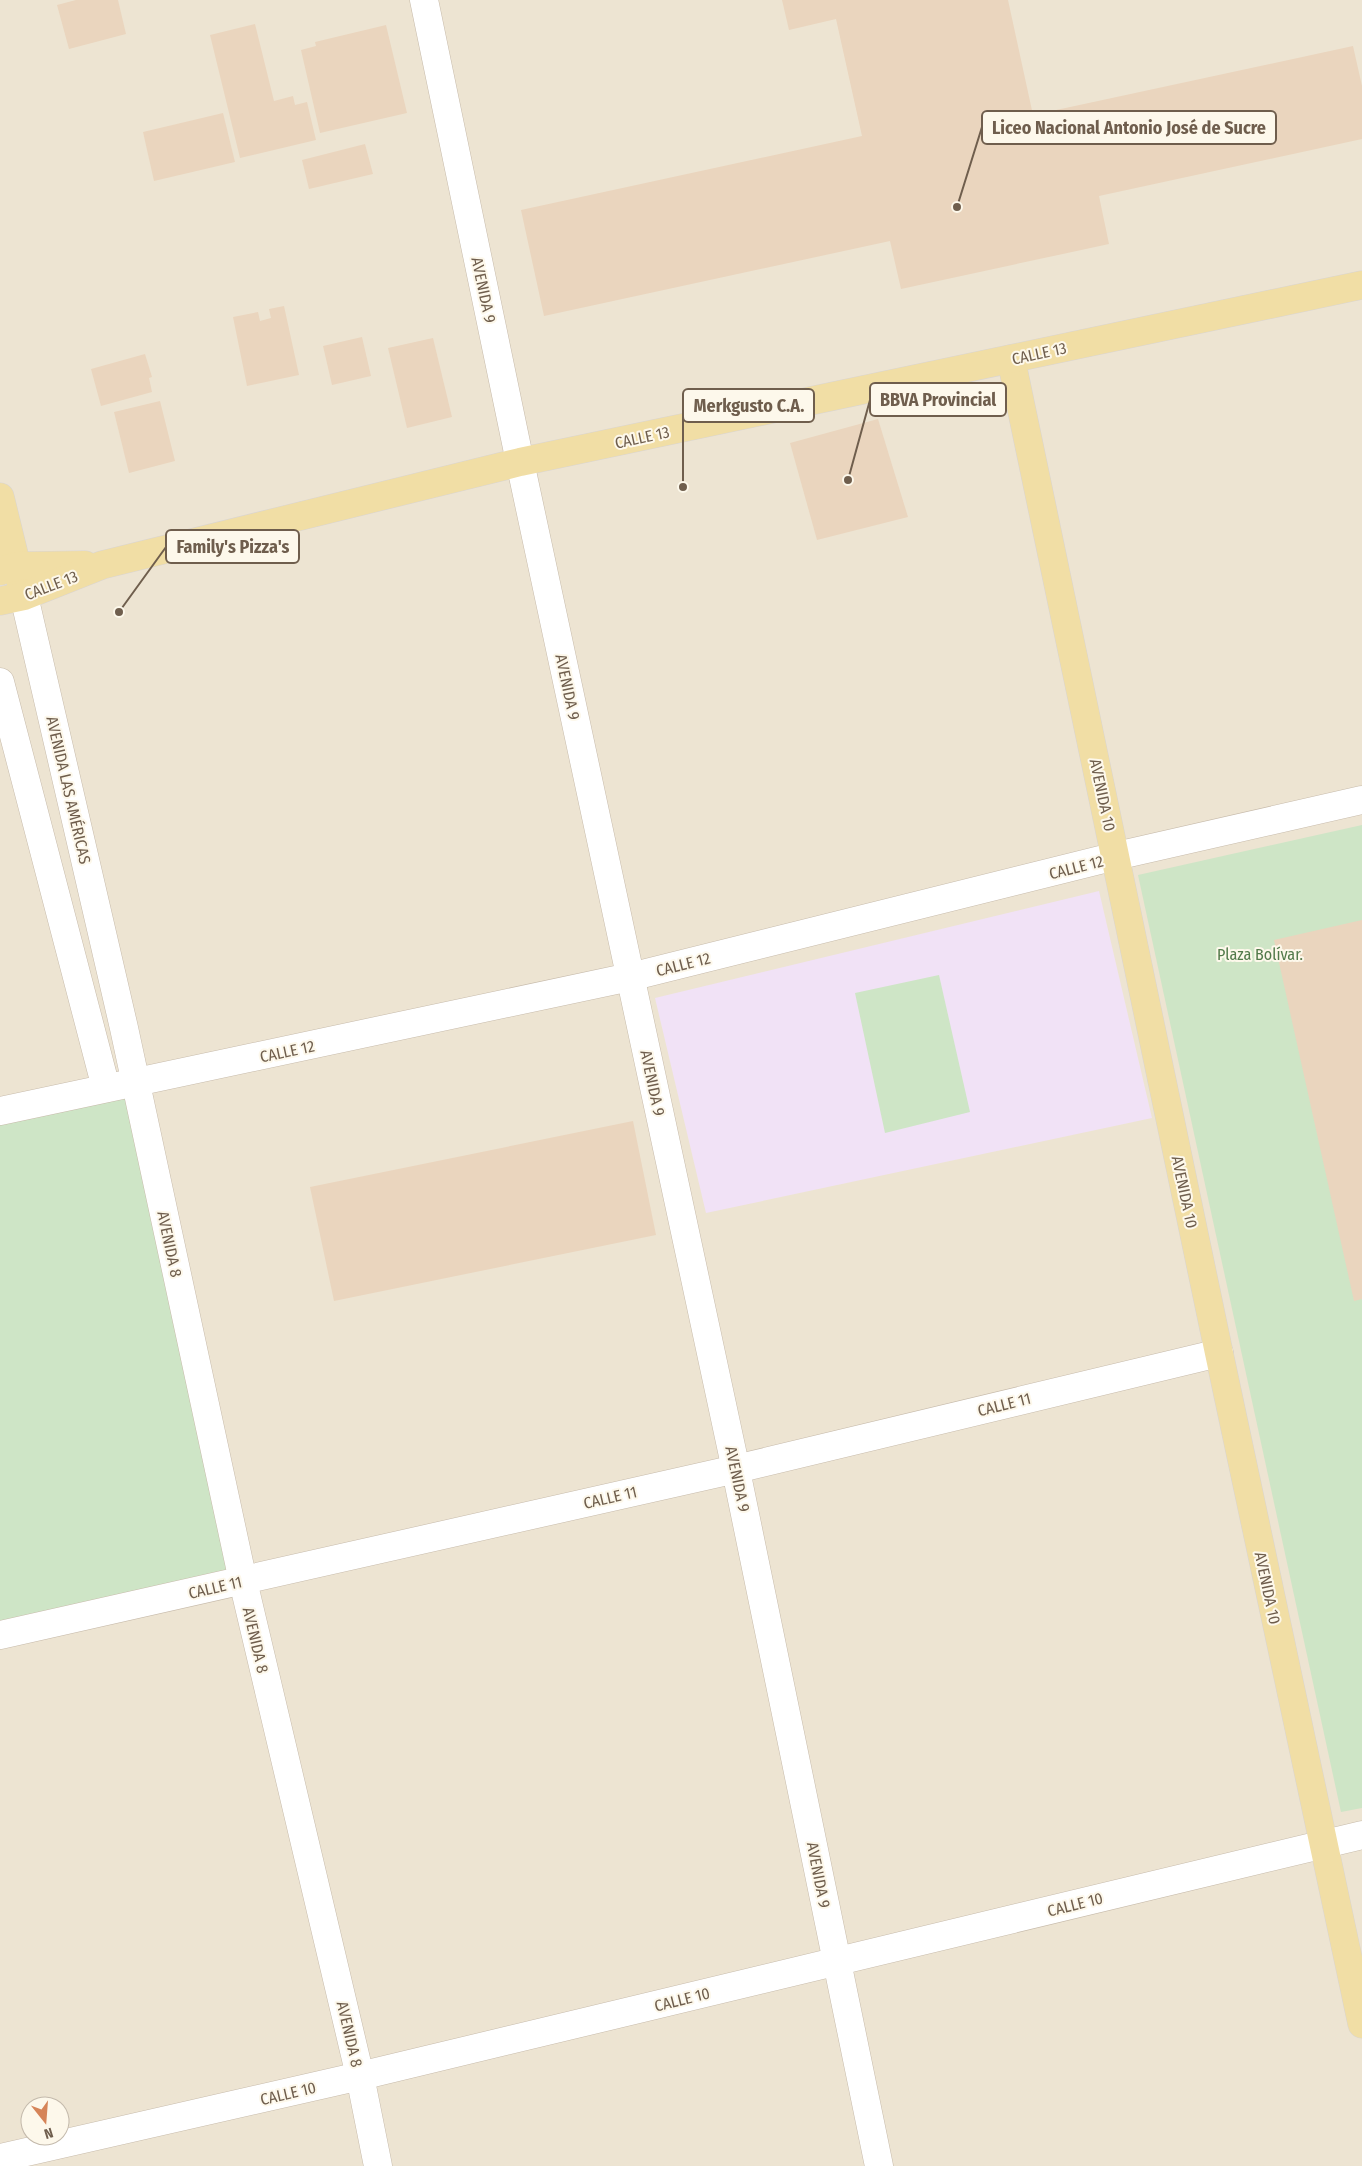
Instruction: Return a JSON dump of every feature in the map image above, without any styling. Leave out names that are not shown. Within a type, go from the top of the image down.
[{"type":"main road","name":"CALLE 13","points":[[12,599],[102,565],[520,462],[1362,285]]},
{"type":"main road","name":"AVENIDA 10","points":[[1012,359],[1218,1352],[1362,2024]]},
{"type":"main road","name":"AVENIDA LAS AMÉRICAS","points":[[0,497],[12,599]]},
{"type":"main road","name":"CALLE 13","points":[[8,568],[102,565]]},
{"type":"street","name":"AVENIDA 9","points":[[424,0],[520,462],[736,1468],[879,2166]]},
{"type":"street","name":"AVENIDA LAS AMÉRICAS","points":[[12,599],[124,1028],[135,1083]]},
{"type":"street","points":[[0,682],[106,1088]]},
{"type":"street","name":"CALLE 12","points":[[0,1110],[630,977],[1116,856],[1362,800]]},
{"type":"street","name":"AVENIDA 8","points":[[135,1083],[246,1581],[360,2076],[378,2166]]},
{"type":"street","name":"CALLE 11","points":[[0,1635],[246,1581],[736,1468],[1218,1352]]},
{"type":"street","name":"CALLE 10","points":[[0,2158],[360,2076],[1362,1835]]},
{"type":"shaded area","points":[[0,0],[1362,0],[1362,2166],[0,2166]]},
{"type":"shaded area","points":[[1099,891],[1152,1118],[706,1213],[655,998]]},
{"type":"green space","name":"Plaza Bolívar.","points":[[1362,825],[1362,1808],[1341,1812],[1138,875]]},
{"type":"green space","points":[[939,975],[970,1112],[885,1133],[855,993]]},
{"type":"green space","points":[[130,1096],[231,1576],[0,1626],[0,1124]]},
{"type":"building","points":[[76,0],[118,0],[126,34],[69,49],[57,5]]},
{"type":"building","points":[[782,0],[1008,0],[1033,115],[1353,46],[1362,86],[1362,139],[1099,196],[1109,244],[901,289],[890,241],[544,316],[521,210],[862,136],[836,19],[789,30]]},
{"type":"building","points":[[255,24],[274,101],[293,96],[295,105],[307,102],[316,140],[240,158],[210,35]]},
{"type":"building","points":[[386,25],[407,113],[320,133],[301,50],[316,46],[315,42]]},
{"type":"building","points":[[223,113],[235,162],[154,181],[143,132]]},
{"type":"building","points":[[365,144],[373,174],[309,189],[302,160]]},
{"type":"building","points":[[284,306],[299,375],[247,386],[233,317],[258,312],[260,321],[271,318],[269,309]]},
{"type":"building","points":[[362,337],[371,376],[332,385],[323,346]]},
{"type":"building","points":[[433,338],[452,417],[407,428],[388,348]]},
{"type":"building","points":[[145,354],[152,377],[149,378],[152,392],[101,406],[91,369]]},
{"type":"building","points":[[160,401],[175,461],[129,473],[114,412]]},
{"type":"building","points":[[878,419],[908,517],[817,540],[790,443]]},
{"type":"building","points":[[1362,920],[1362,1299],[1354,1301],[1274,940]]},
{"type":"building","points":[[633,1121],[656,1235],[334,1301],[310,1187]]},
{"type":"place","name":"Liceo Nacional Antonio José de Sucre","points":[[957,207]]},
{"type":"place","name":"BBVA Provincial","points":[[848,480]]},
{"type":"place","name":"Merkgusto C.A.","points":[[683,487]]},
{"type":"place","name":"Family's Pizza's","points":[[119,612]]}]
